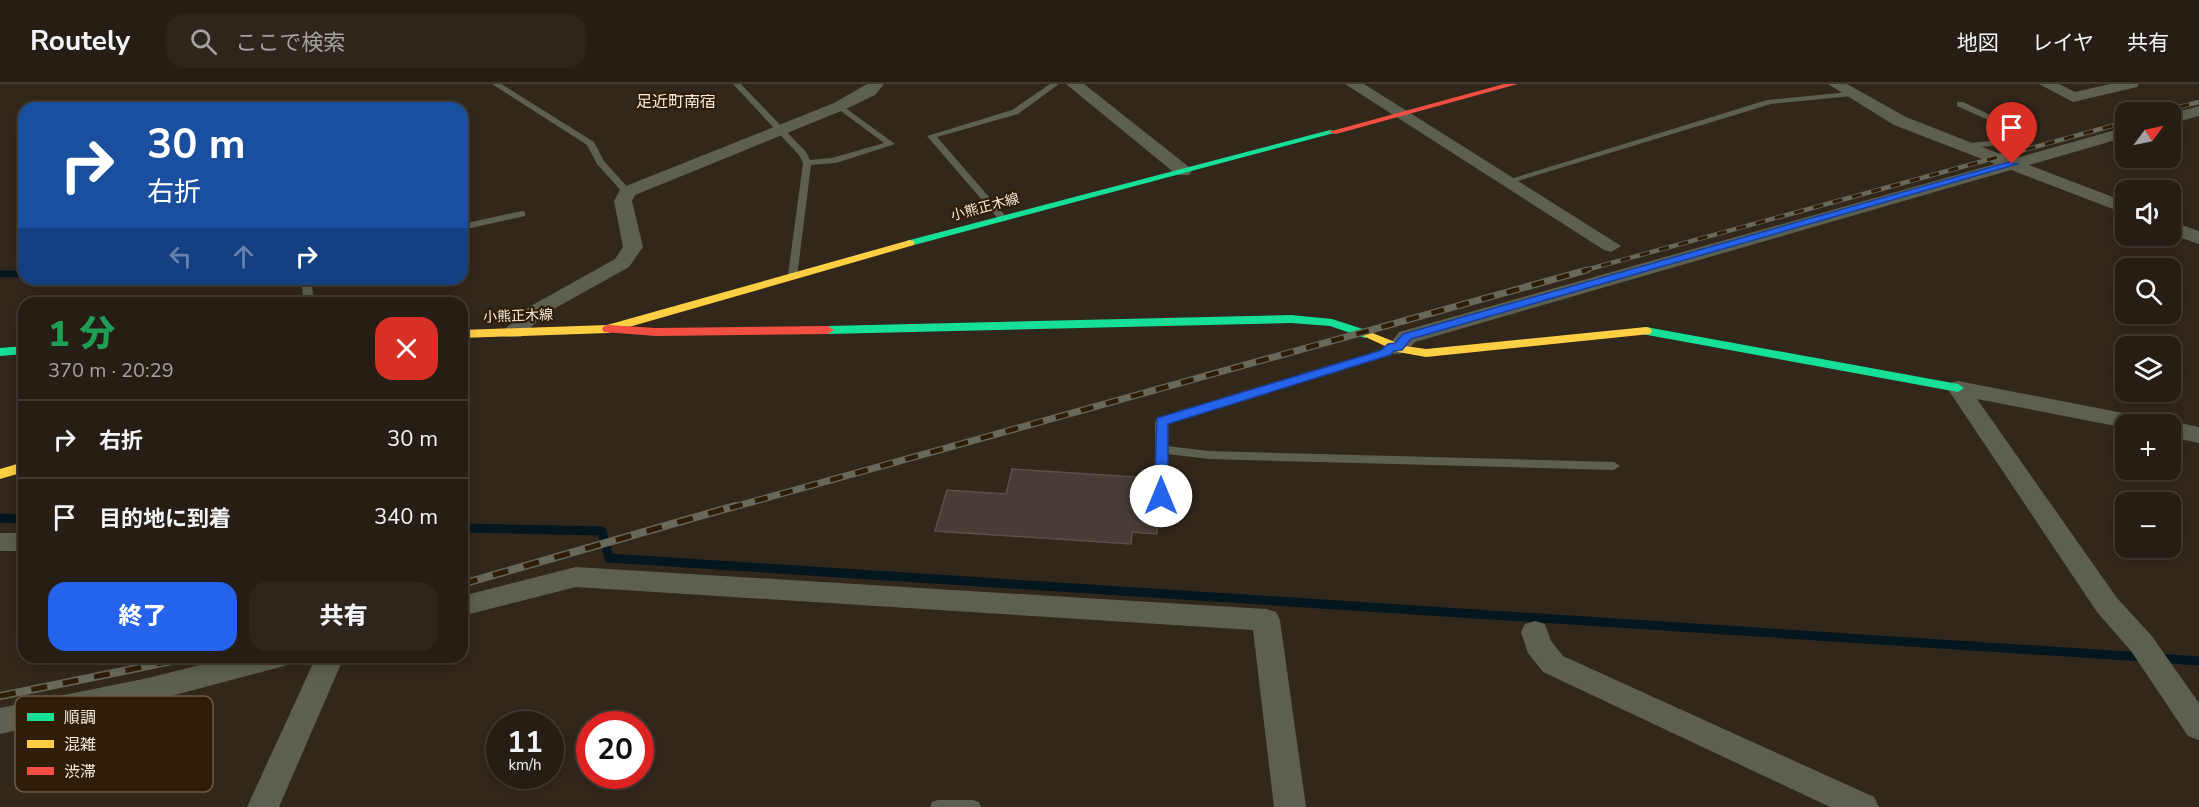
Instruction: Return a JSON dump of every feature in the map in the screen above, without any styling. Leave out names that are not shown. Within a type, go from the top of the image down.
[{"type":"main road","name":"小熊正木線","points":[[468,334],[608,329],[793,275],[1514,84]]},
{"type":"main road","points":[[608,329],[656,332],[844,330],[1291,319],[1339,324],[1412,352],[1448,352],[1579,336],[1647,331],[1958,388]]},
{"type":"main road","points":[[0,352],[18,350]]},
{"type":"main road","points":[[0,474],[18,469]]},
{"type":"street","points":[[513,332],[536,311],[622,263],[633,247],[622,201],[627,192],[840,106],[868,92],[876,84]]},
{"type":"street","points":[[1074,84],[1183,171]]},
{"type":"street","points":[[1353,84],[1611,246]]},
{"type":"street","points":[[2047,84],[2073,97],[2131,84]]},
{"type":"street","points":[[1842,89],[1893,117],[2115,205]]},
{"type":"street","points":[[2181,116],[2199,111]]},
{"type":"street","points":[[2181,120],[2199,128]]},
{"type":"street","points":[[1395,347],[1407,337],[2115,135]]},
{"type":"street","points":[[2181,231],[2199,238]]},
{"type":"street","points":[[1958,388],[2115,418]]},
{"type":"street","points":[[1958,388],[2108,605],[2163,673],[2199,727]]},
{"type":"street","points":[[2181,431],[2199,435]]},
{"type":"street","points":[[0,542],[18,542]]},
{"type":"street","points":[[468,604],[537,585],[576,577],[753,586],[1266,620],[1290,807]]},
{"type":"street","points":[[1535,632],[1538,645],[1553,664],[1863,807]]},
{"type":"street","points":[[119,696],[254,663]]},
{"type":"street","points":[[263,807],[327,663]]},
{"type":"street","points":[[0,721],[15,718]]},
{"type":"lane","points":[[496,84],[591,144],[600,162],[627,192]]},
{"type":"lane","points":[[737,84],[803,154],[807,163],[793,275]]},
{"type":"lane","points":[[1003,219],[931,136],[1015,112],[1055,84]]},
{"type":"lane","points":[[1508,181],[1770,102],[1842,89]]},
{"type":"lane","points":[[1960,104],[2022,132],[1992,143],[1963,146]]},
{"type":"lane","points":[[807,163],[832,161],[891,144],[840,106]]},
{"type":"lane","points":[[468,226],[522,214]]},
{"type":"lane","points":[[1161,496],[1161,422],[1361,361],[1395,347]]},
{"type":"lane","points":[[1161,449],[1209,455],[1614,466]]},
{"type":"lane","points":[[938,807],[973,807]]},
{"type":"building","points":[[1012,469],[1149,478],[1147,501],[1159,501],[1157,534],[1132,532],[1131,544],[935,531],[947,490],[1006,494]]},
{"type":"waterway","points":[[0,274],[18,274]]},
{"type":"waterway","points":[[0,518],[18,519]]},
{"type":"waterway","points":[[468,528],[602,531],[609,558],[2144,657]]},
{"type":"waterway","points":[[2159,658],[2199,661]]},
{"type":"railway","points":[[2181,107],[2199,102]]},
{"type":"railway","points":[[1582,271],[2115,125]]},
{"type":"railway","points":[[730,508],[1587,270]]},
{"type":"railway","points":[[468,582],[735,506]]},
{"type":"railway","points":[[0,696],[162,663]]},
{"type":"traffic: fast","points":[[910,243],[1333,132]]},
{"type":"traffic: fast","points":[[828,330],[1291,319],[1332,323],[1365,334]]},
{"type":"traffic: fast","points":[[1646,331],[1958,388]]},
{"type":"traffic: fast","points":[[0,352],[18,350]]},
{"type":"traffic: slow","points":[[468,334],[608,329],[910,243]]},
{"type":"traffic: slow","points":[[1365,334],[1402,349],[1426,353],[1646,331]]},
{"type":"traffic: slow","points":[[0,474],[18,469]]},
{"type":"traffic: jam","points":[[1333,132],[1514,84]]},
{"type":"traffic: jam","points":[[608,329],[656,332],[828,330]]},
{"type":"district","name":"足近町南宿","points":[[676,102]]},
{"type":"route","points":[[1161,496],[1161,422],[1373,357],[1386,352],[1392,346],[1398,348],[1400,342],[1407,337],[2012,164]]}]
